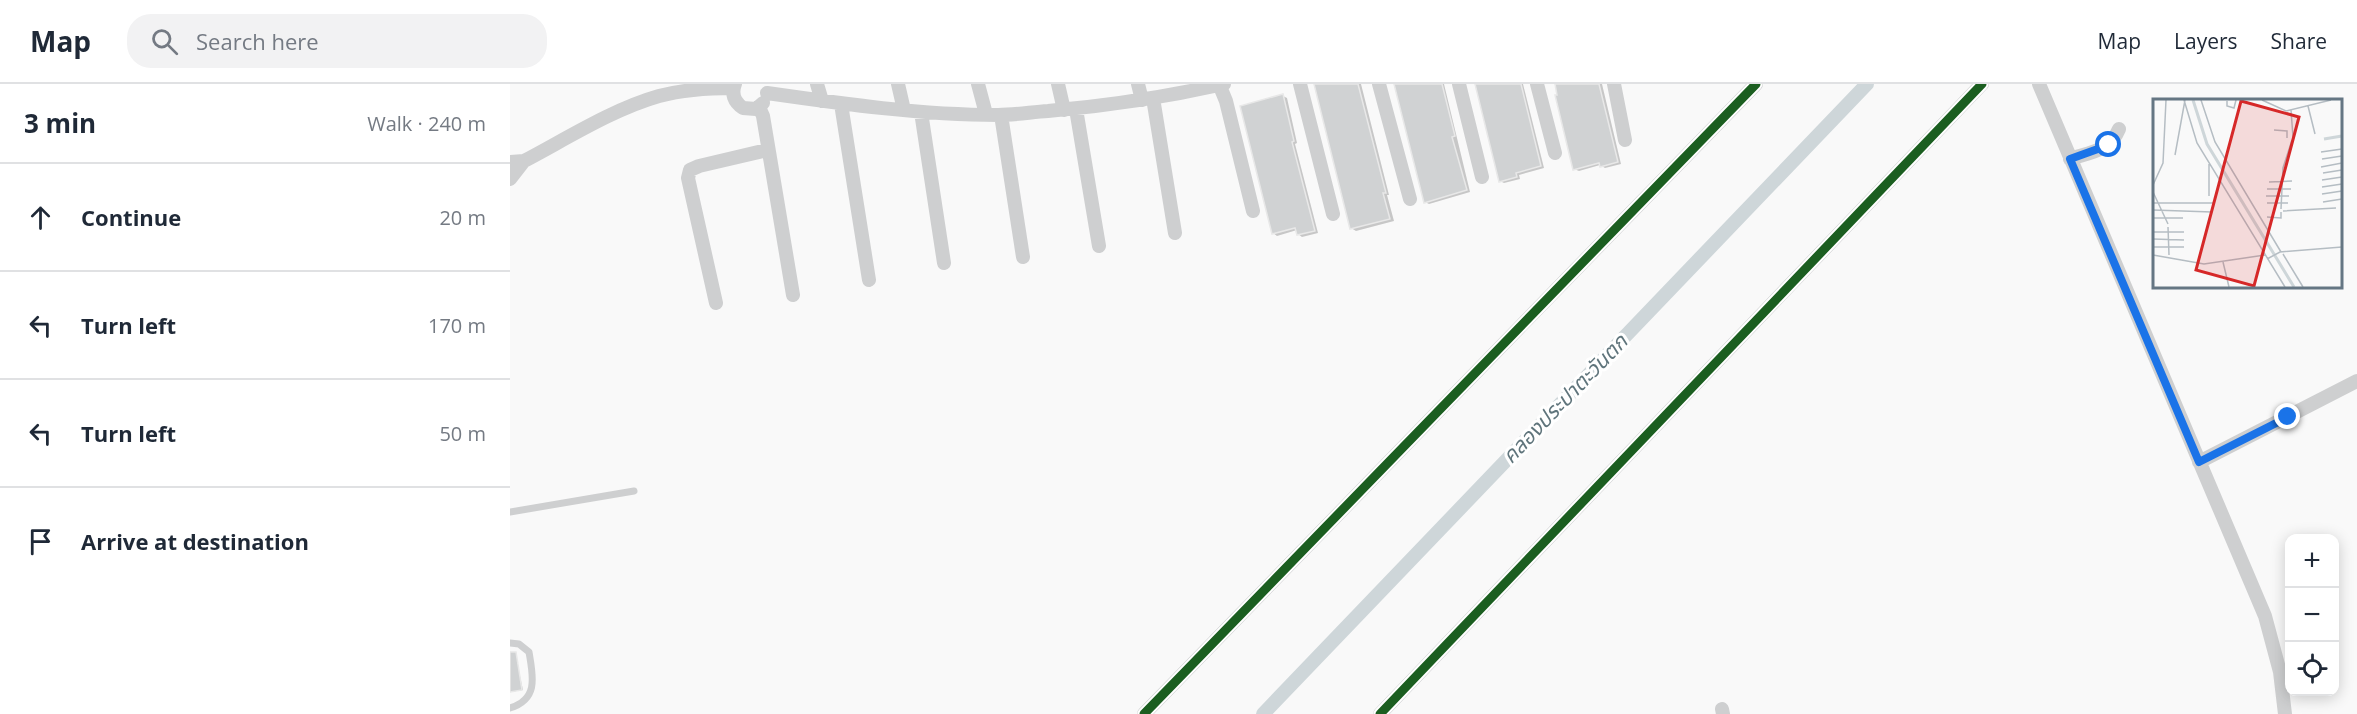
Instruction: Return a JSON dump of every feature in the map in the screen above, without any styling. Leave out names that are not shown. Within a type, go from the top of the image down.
[{"type":"street","points":[[818,84],[822,101]]},
{"type":"street","points":[[898,84],[904,110]]},
{"type":"street","points":[[978,84],[986,114]]},
{"type":"street","points":[[1058,84],[1070,109],[1099,246]]},
{"type":"street","points":[[1138,84],[1147,99],[1176,233]]},
{"type":"street","points":[[510,179],[517,161],[619,112],[656,90],[734,86],[734,99],[737,104],[749,110],[759,107],[766,99],[766,88],[841,104],[921,112],[1000,115],[1147,99],[1221,84],[1253,211]]},
{"type":"street","points":[[1300,84],[1333,214]]},
{"type":"street","points":[[1379,84],[1410,199]]},
{"type":"street","points":[[1458,84],[1482,177]]},
{"type":"street","points":[[1537,84],[1555,153]]},
{"type":"street","points":[[1614,84],[1625,140]]},
{"type":"street","points":[[1144,714],[1756,84]]},
{"type":"street","points":[[1380,714],[1982,84]]},
{"type":"street","points":[[2039,84],[2265,616],[2280,672],[2285,714]]},
{"type":"street","points":[[841,104],[869,280]]},
{"type":"street","points":[[759,107],[763,116],[793,295]]},
{"type":"street","points":[[921,112],[944,263]]},
{"type":"street","points":[[1000,115],[1023,257]]},
{"type":"street","points":[[2070,159],[2109,145],[2120,129]]},
{"type":"street","points":[[716,303],[688,178],[690,170],[767,150]]},
{"type":"street","points":[[2199,462],[2357,381]]},
{"type":"lane","points":[[510,512],[634,491]]},
{"type":"lane","points":[[510,643],[519,644],[529,652],[532,671],[531,692],[524,703],[510,708]]},
{"type":"building","points":[[1314,84],[1358,84],[1386,193],[1383,193],[1390,219],[1350,229]]},
{"type":"building","points":[[1394,84],[1442,84],[1455,136],[1452,137],[1467,190],[1424,203]]},
{"type":"building","points":[[1475,84],[1521,84],[1541,166],[1516,173],[1517,177],[1499,182]]},
{"type":"building","points":[[1555,84],[1599,84],[1618,162],[1600,167],[1599,163],[1573,170],[1555,95],[1557,95]]},
{"type":"building","points":[[1283,94],[1294,141],[1292,142],[1315,231],[1297,235],[1295,228],[1272,234],[1240,106]]},
{"type":"building","points":[[510,652],[516,652],[522,690],[510,692]]},
{"type":"waterway","name":"คลองประปาตะวันตก","points":[[1263,714],[1867,84]]},
{"type":"cycle path","points":[[1144,714],[1756,84]]},
{"type":"cycle path","points":[[1380,714],[1982,84]]},
{"type":"route","points":[[2109,145],[2070,159],[2199,462],[2288,417]]}]
